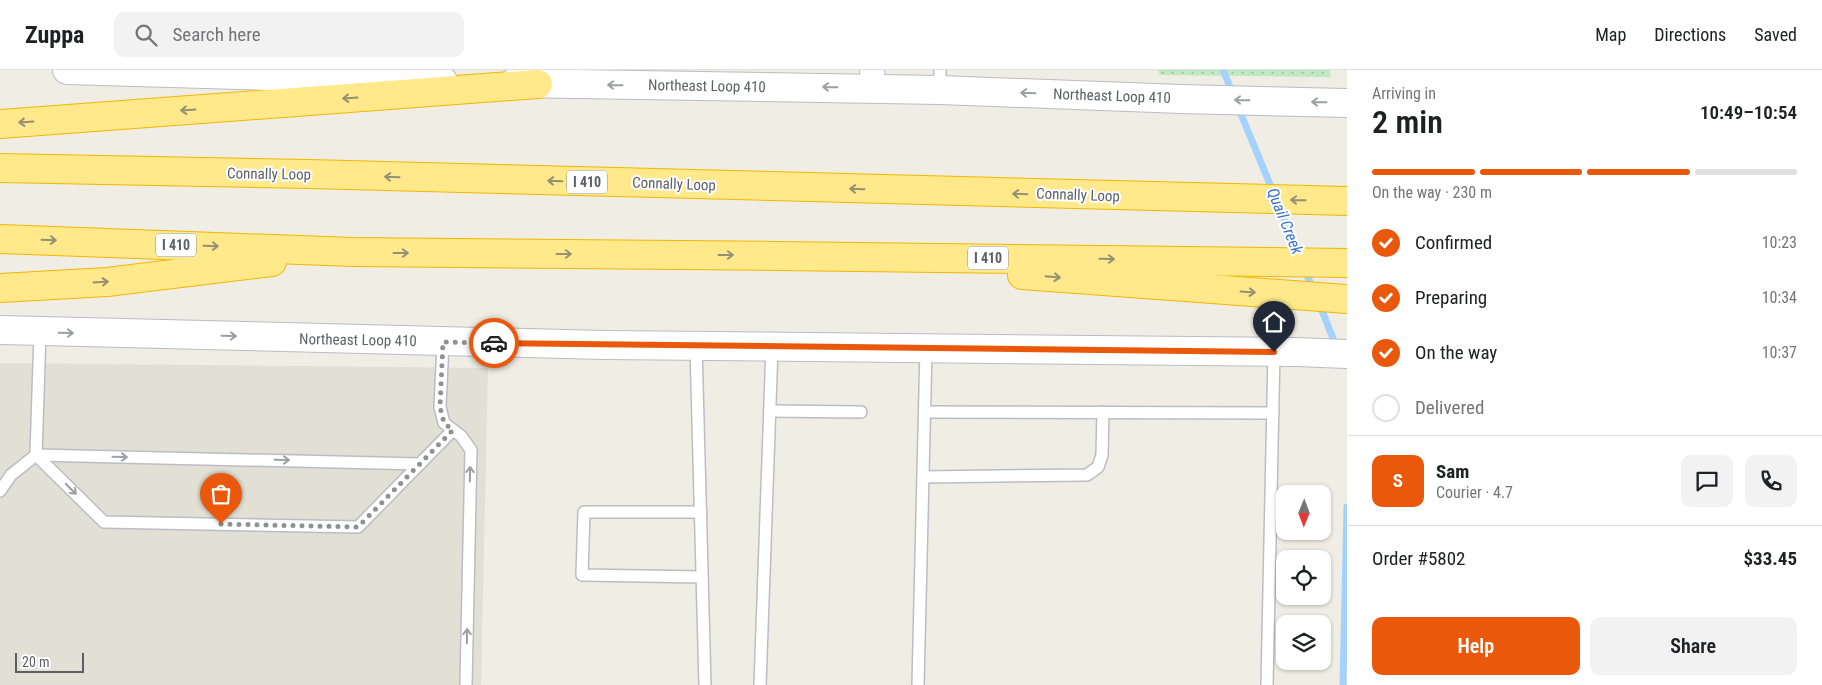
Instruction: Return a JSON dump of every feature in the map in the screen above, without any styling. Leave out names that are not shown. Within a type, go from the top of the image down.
[{"type":"highway","points":[[0,124],[538,84]]},
{"type":"highway","name":"Connally Loop","points":[[0,168],[1347,201]]},
{"type":"highway","name":"I 410","points":[[0,239],[353,252],[1347,263]]},
{"type":"highway","points":[[0,288],[107,282],[353,252]]},
{"type":"highway","points":[[778,256],[1347,299]]},
{"type":"main road","name":"Northeast Loop 410","points":[[67,70],[383,75],[538,84],[873,79],[940,80],[1181,99],[1347,103]]},
{"type":"main road","name":"Northeast Loop 410","points":[[0,330],[443,342],[1347,354]]},
{"type":"lane","points":[[40,332],[36,455],[104,522],[358,527],[453,430]]},
{"type":"lane","points":[[443,342],[440,407],[444,423],[461,436],[471,450],[466,685]]},
{"type":"lane","points":[[696,346],[706,685]]},
{"type":"lane","points":[[760,685],[772,346]]},
{"type":"lane","points":[[918,685],[926,348]]},
{"type":"lane","points":[[1268,685],[1273,413],[1285,352]]},
{"type":"lane","points":[[770,412],[861,412]]},
{"type":"lane","points":[[925,412],[1273,413]]},
{"type":"lane","points":[[923,477],[1087,475],[1098,468],[1102,455],[1103,412]]},
{"type":"lane","points":[[0,491],[11,475],[36,455],[420,464]]},
{"type":"lane","points":[[701,512],[584,512],[582,575],[702,577]]},
{"type":"shaded area","points":[[0,363],[488,368],[481,685],[0,685]]},
{"type":"green space","points":[[1158,70],[1330,70],[1331,77],[1160,75]]},
{"type":"waterway","name":"Quail Creek","points":[[1223,70],[1233,94]]},
{"type":"waterway","name":"Quail Creek","points":[[1238,107],[1274,194]]},
{"type":"waterway","name":"Quail Creek","points":[[1279,206],[1299,256]]},
{"type":"waterway","name":"Quail Creek","points":[[1304,269],[1314,291]]},
{"type":"waterway","name":"Quail Creek","points":[[1319,303],[1336,346]]},
{"type":"waterway","name":"Quail Creek","points":[[1343,685],[1347,507]]},
{"type":"way so far","points":[[221,524],[358,527],[453,430],[444,423],[440,407],[443,342],[494,343]]},
{"type":"route","points":[[494,343],[1274,352]]}]
